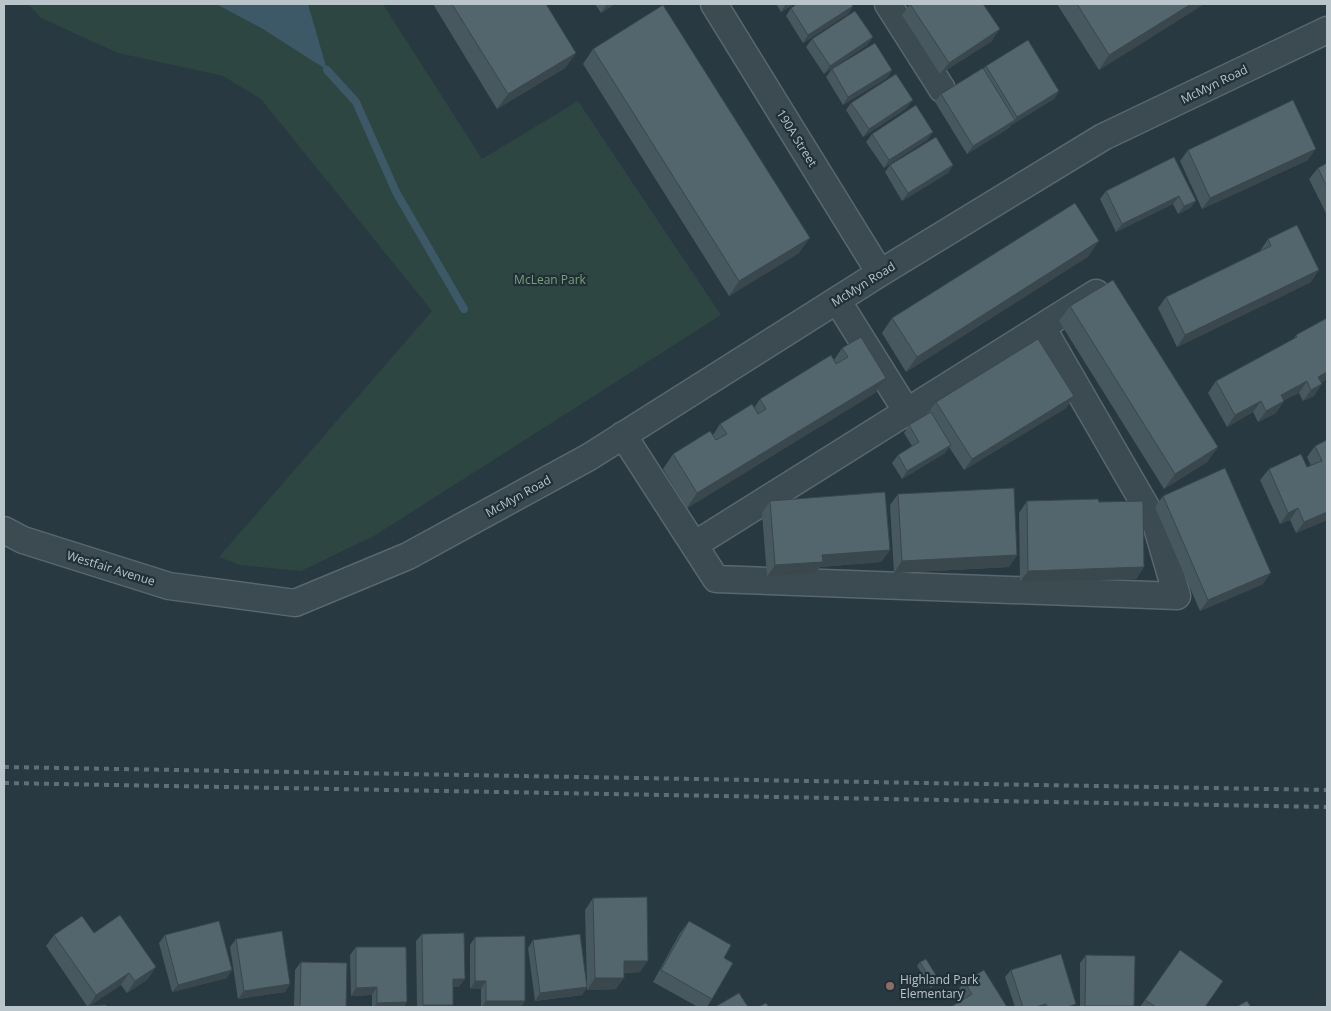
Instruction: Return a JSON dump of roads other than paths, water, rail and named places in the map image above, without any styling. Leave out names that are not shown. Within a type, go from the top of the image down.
[{"type":"street","name":"190A Street","points":[[714,4],[880,273]]},
{"type":"street","points":[[888,4],[942,90]]},
{"type":"street","name":"McMyn Road","points":[[221,595],[296,603],[408,556],[589,456],[880,273],[1103,137],[1327,30]]},
{"type":"street","points":[[694,545],[1107,286]]},
{"type":"street","points":[[838,300],[907,412]]},
{"type":"street","points":[[623,435],[716,579],[1176,596],[1156,524],[1042,327]]},
{"type":"street","name":"Westfair Avenue","points":[[4,530],[23,540],[169,586],[221,595]]},
{"type":"water","points":[[216,4],[308,4],[327,70],[263,29]]},
{"type":"waterway","points":[[327,70],[356,102],[396,192],[464,309]]},
{"type":"railway","points":[[4,767],[1327,790]]},
{"type":"railway","points":[[4,783],[1327,807]]},
{"type":"place","name":"Highland Park Elementary","points":[[890,986]]},
{"type":"park label","name":"McLean Park","points":[[550,279]]}]
